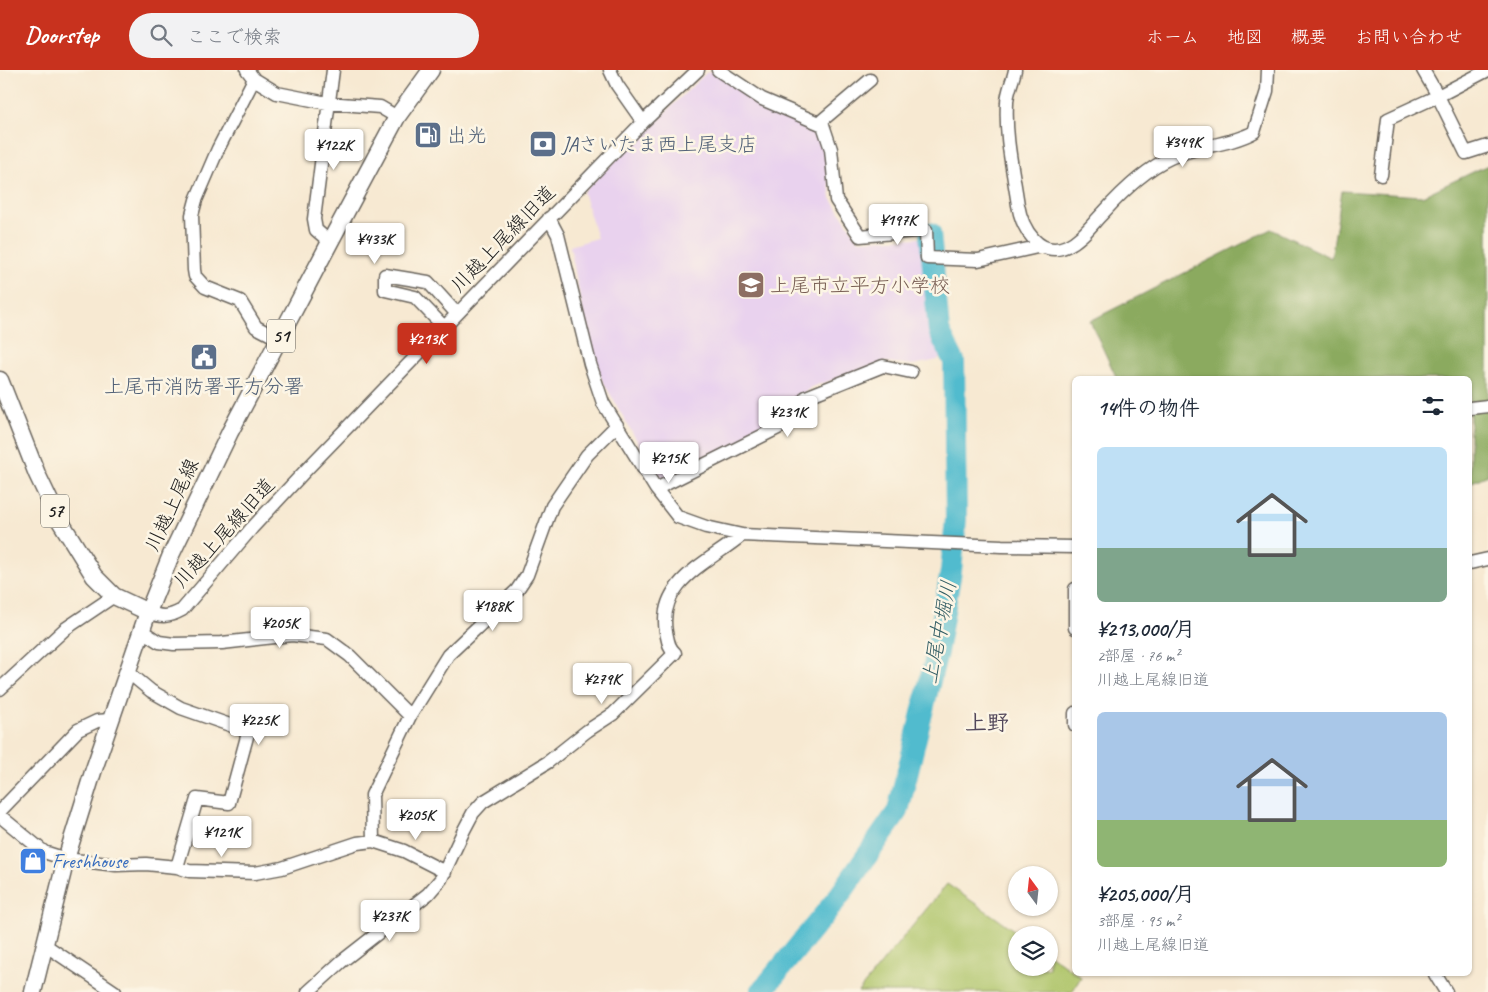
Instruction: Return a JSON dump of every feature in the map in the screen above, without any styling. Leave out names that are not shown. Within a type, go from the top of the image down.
[{"type":"main road","name":"川越上尾線","points":[[33,992],[66,858],[110,720],[148,612],[199,494],[279,339],[397,117],[431,70]]},
{"type":"main road","name":"57","points":[[0,380],[37,474],[57,516],[94,576],[114,596],[148,612]]},
{"type":"street","points":[[330,242],[316,230],[314,219],[327,103],[333,70]]},
{"type":"street","points":[[610,70],[617,85],[643,122]]},
{"type":"street","name":"川越上尾線旧道","points":[[148,612],[159,616],[170,616],[182,610],[252,528],[456,314],[643,122],[698,70]]},
{"type":"street","points":[[718,70],[762,100],[823,124],[831,149],[836,200],[860,236],[926,230],[927,258],[978,260],[1042,246]]},
{"type":"street","points":[[1016,70],[1007,101],[1009,160],[1019,212],[1025,228],[1042,246],[1054,250],[1078,240],[1104,211],[1143,176],[1170,158],[1206,146],[1245,137],[1254,132],[1266,91],[1268,70]]},
{"type":"street","points":[[1423,70],[1466,153],[1488,146]]},
{"type":"street","points":[[279,339],[256,327],[240,301],[205,287],[195,276],[194,270],[192,216],[196,200],[251,74],[277,94],[327,103],[380,107],[397,117]]},
{"type":"street","points":[[1381,175],[1388,119],[1485,74]]},
{"type":"street","points":[[819,123],[870,80]]},
{"type":"street","points":[[549,218],[558,235],[603,402],[656,489],[678,517],[706,527],[742,534],[1072,547]]},
{"type":"street","points":[[444,328],[415,297],[385,290],[385,275],[428,282],[456,314]]},
{"type":"street","points":[[656,489],[796,418],[806,397],[883,366],[911,372]]},
{"type":"street","points":[[1472,408],[1488,406]]},
{"type":"street","points":[[374,841],[372,795],[410,716],[448,655],[517,590],[527,576],[552,506],[587,456],[617,425]]},
{"type":"street","points":[[308,992],[342,962],[414,907],[428,894],[444,872],[473,813],[483,802],[548,762],[587,731],[613,714],[675,653],[669,646],[666,615],[667,606],[676,585],[742,534]]},
{"type":"street","points":[[1472,563],[1488,559]]},
{"type":"street","points":[[0,689],[66,629],[114,596]]},
{"type":"street","points":[[142,631],[158,642],[174,644],[222,643],[292,635],[327,639],[350,656],[410,716]]},
{"type":"street","points":[[128,672],[151,691],[181,708],[247,731],[248,733],[229,803],[197,799],[177,867]]},
{"type":"street","points":[[0,811],[78,730],[97,721],[110,720]]},
{"type":"street","points":[[0,816],[44,852],[66,858],[116,865],[177,867],[189,871],[255,873],[282,868],[357,843],[374,841],[404,851],[444,872]]},
{"type":"street","points":[[45,945],[115,992]]},
{"type":"street","points":[[1436,976],[1446,992]]},
{"type":"shaded area","name":"上尾市立平方小学校","points":[[713,71],[819,130],[825,150],[831,198],[858,240],[921,238],[931,332],[941,354],[938,360],[913,365],[886,362],[811,387],[800,397],[792,416],[661,483],[601,378],[585,323],[570,246],[597,238],[583,192],[706,73]]},
{"type":"green space","points":[[1488,165],[1488,475],[1472,482],[1472,376],[1116,376],[1090,321],[1271,229],[1331,258],[1342,191],[1422,196]]},
{"type":"green space","points":[[947,884],[1008,926],[1008,976],[1058,976],[1058,960],[1072,971],[1072,976],[1081,977],[1072,992],[858,992]]},
{"type":"waterway","name":"上尾中堀川","points":[[761,992],[837,899],[898,811],[937,652],[951,571],[956,519],[954,361],[939,331],[930,233]]},
{"type":"place","name":"出光","points":[[428,135]]},
{"type":"place","name":"JAさいたま西上尾支店","points":[[543,144]]},
{"type":"place","name":"上尾市立平方小学校","points":[[751,285]]},
{"type":"place","name":"上尾市消防署平方分署","points":[[204,357]]},
{"type":"place","name":"Freshhouse","points":[[33,861]]},
{"type":"district","name":"上野","points":[[987,723]]}]
